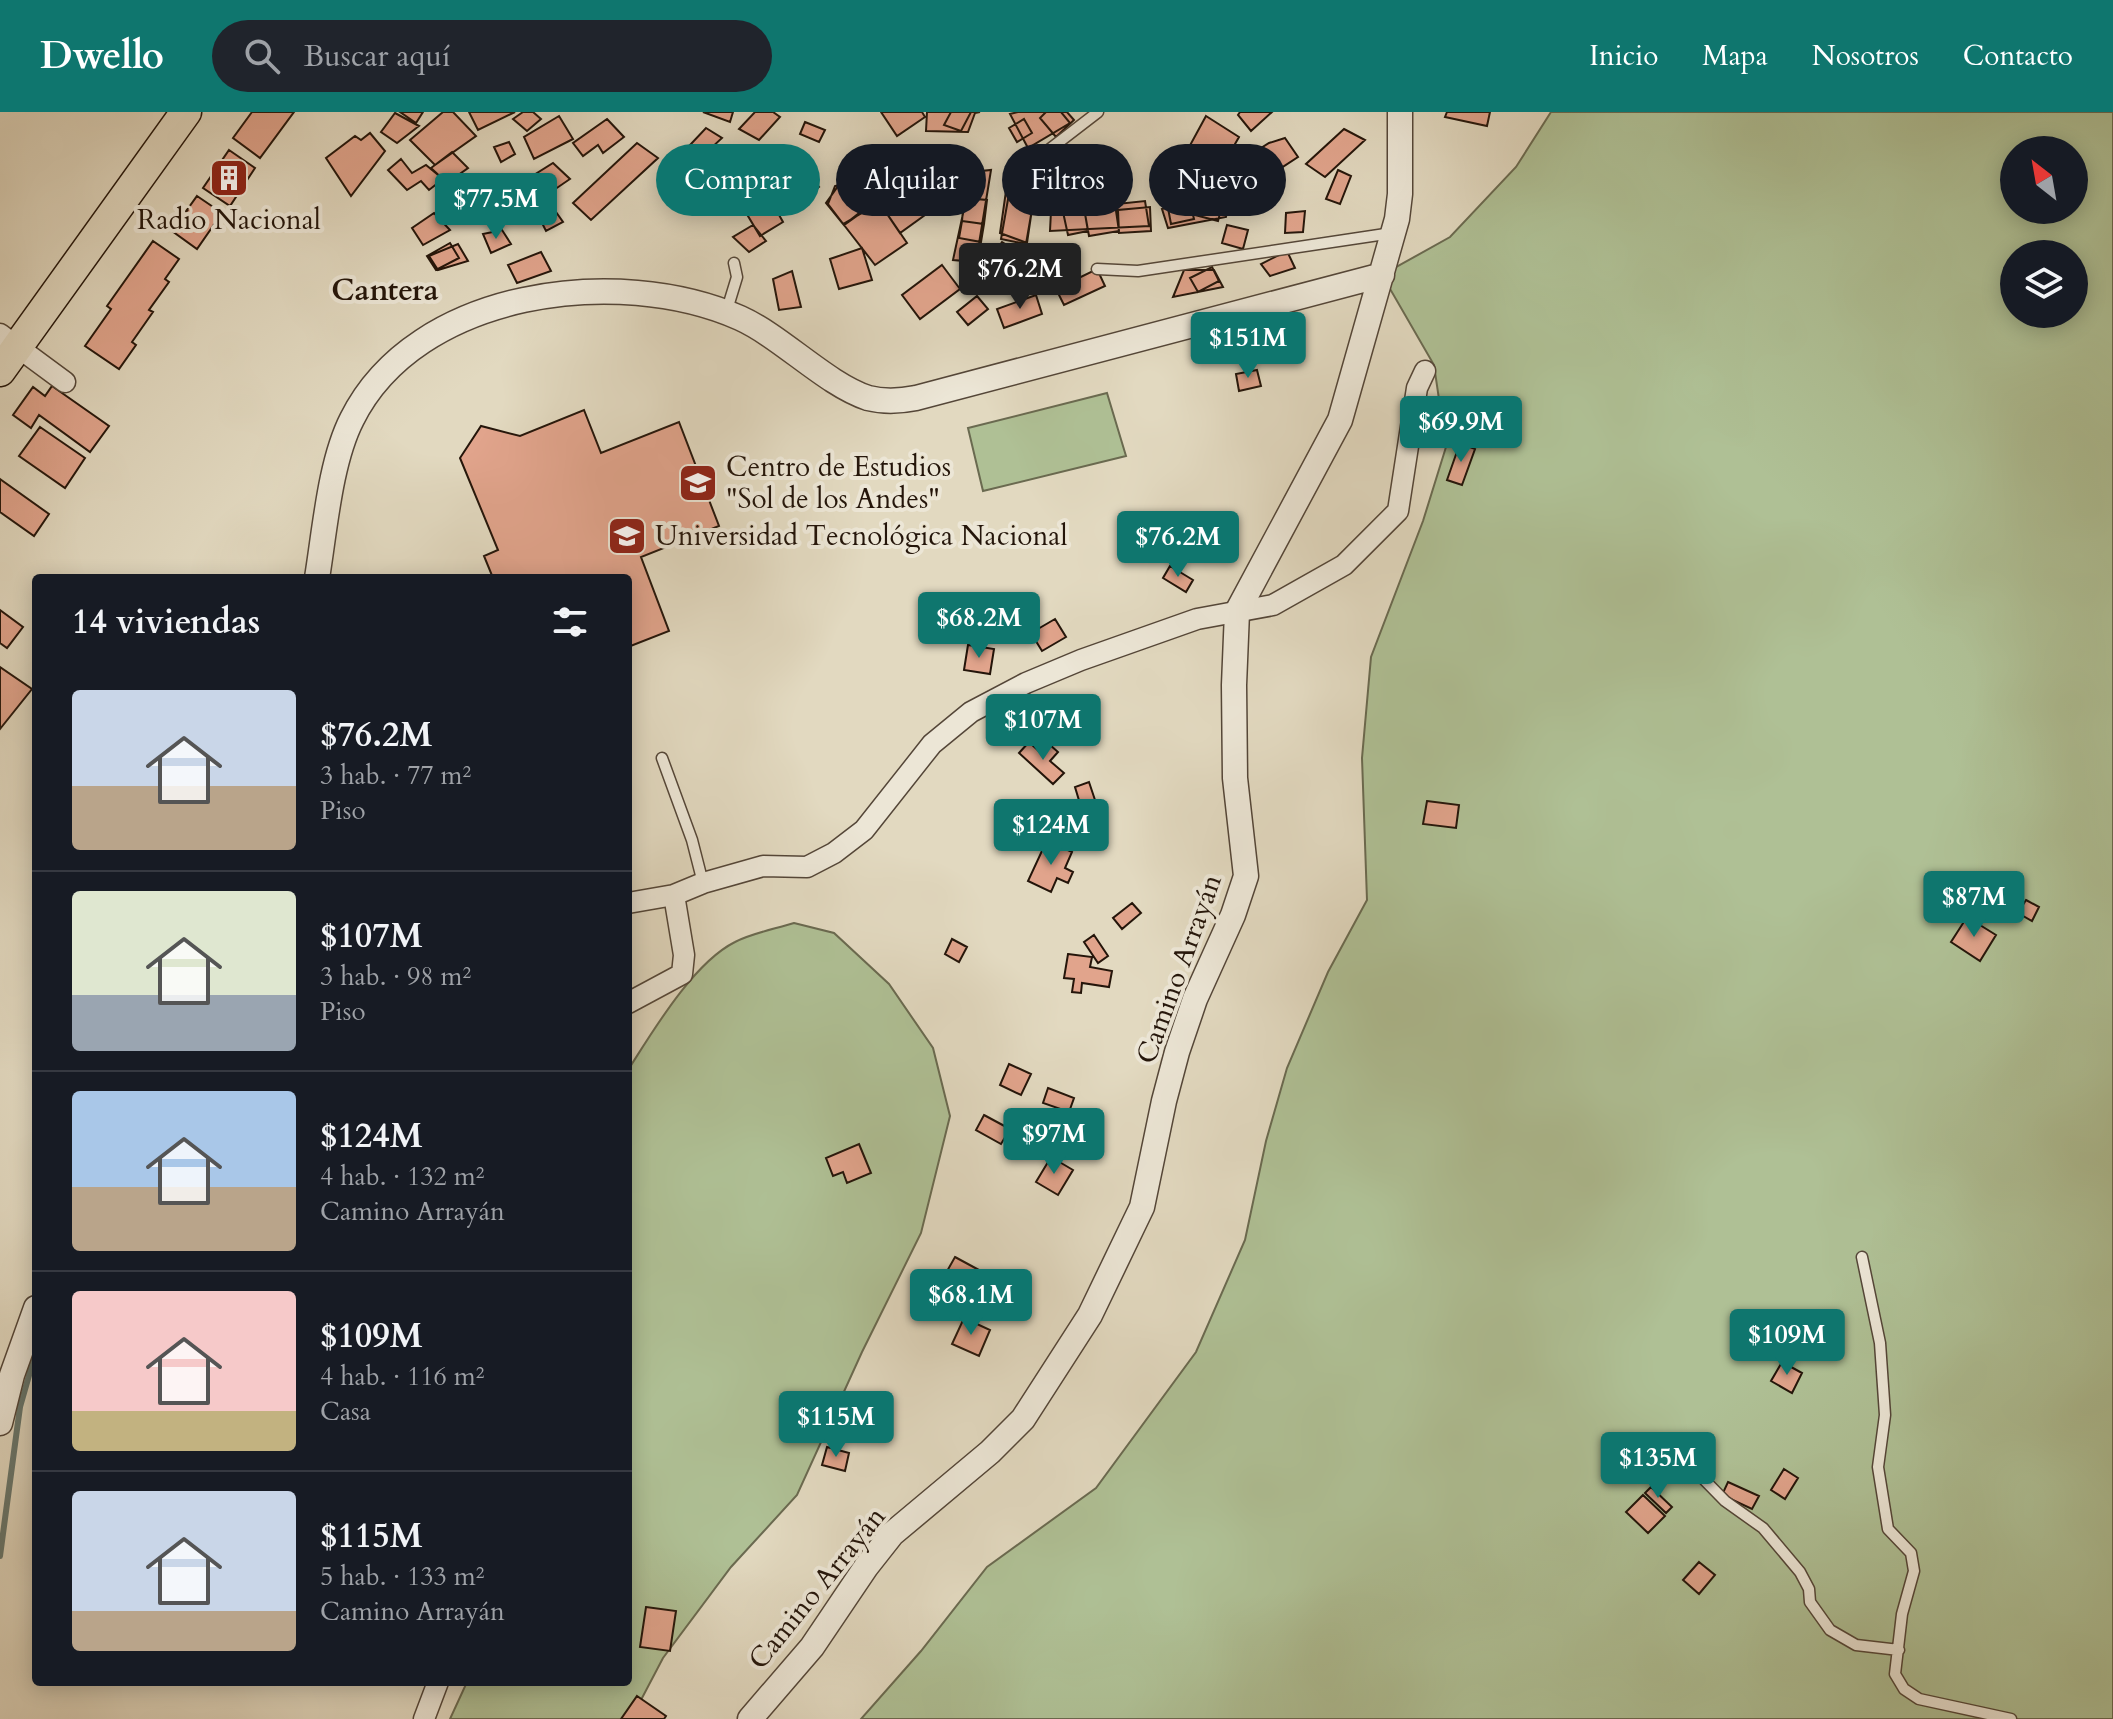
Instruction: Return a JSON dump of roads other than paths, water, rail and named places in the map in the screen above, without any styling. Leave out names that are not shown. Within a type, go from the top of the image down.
[{"type":"main road","points":[[0,371],[9,340],[186,112]]},
{"type":"street","name":"Camino Arrayán","points":[[750,1719],[812,1647],[892,1534],[990,1452],[1023,1419],[1090,1315],[1142,1207],[1177,1052],[1195,999],[1233,915],[1246,876],[1235,778],[1237,612],[1346,408],[1394,232],[1400,194],[1400,112]]},
{"type":"street","points":[[318,574],[338,457],[347,429],[378,377],[422,339],[449,324],[494,308],[576,293],[647,295],[726,313],[756,326],[856,392],[890,401],[916,398],[1382,275]]},
{"type":"street","points":[[9,340],[65,382]]},
{"type":"street","points":[[632,902],[674,895],[703,883],[763,866],[807,867],[834,853],[864,830],[932,744],[971,712],[1026,683],[1081,660],[1197,619],[1273,605],[1344,565],[1398,511],[1417,388],[1425,371]]},
{"type":"street","points":[[632,1001],[682,974],[684,955],[674,895]]},
{"type":"street","points":[[0,1423],[12,1375],[32,1319]]},
{"type":"street","points":[[424,1719],[436,1686]]},
{"type":"lane","points":[[1056,144],[1098,112]]},
{"type":"lane","points":[[1097,269],[1138,271],[1394,232]]},
{"type":"lane","points":[[726,313],[737,277],[734,263]]},
{"type":"lane","points":[[662,758],[692,840],[703,883]]},
{"type":"lane","points":[[1862,1257],[1880,1343],[1885,1415],[1878,1467],[1888,1529],[1911,1553],[1914,1571],[1902,1614],[1895,1674],[1904,1689],[1919,1699],[2011,1719]]},
{"type":"lane","points":[[1677,1452],[1725,1501],[1763,1528],[1800,1572],[1809,1589],[1810,1602],[1830,1630],[1856,1645],[1899,1650]]},
{"type":"waterway","points":[[0,1556],[20,1407],[32,1365]]},
{"type":"place","name":"Radio Nacional","points":[[229,178]]},
{"type":"place","name":"Centro de Estudios \"Sol de los Andes\"","points":[[698,483]]},
{"type":"place","name":"Universidad Tecnológica Nacional","points":[[627,536]]},
{"type":"district","name":"Cantera","points":[[385,290]]}]
